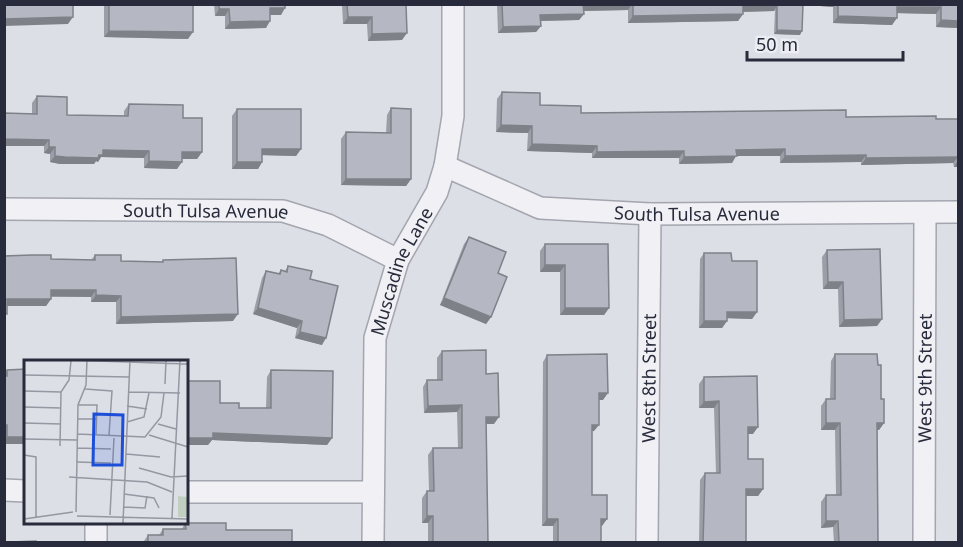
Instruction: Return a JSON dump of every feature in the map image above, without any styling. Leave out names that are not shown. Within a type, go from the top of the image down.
[{"type":"street","name":"Muscadine Lane","points":[[373,543],[375,338],[398,260],[432,201],[446,166],[453,116],[453,4]]},
{"type":"street","name":"South Tulsa Avenue","points":[[446,166],[540,208],[650,214],[958,212]]},
{"type":"street","name":"South Tulsa Avenue","points":[[4,209],[283,211],[328,225],[398,260]]},
{"type":"street","name":"West 9th Street","points":[[924,543],[925,213]]},
{"type":"street","name":"West 8th Street","points":[[647,543],[650,214]]},
{"type":"street","points":[[4,490],[24,491]]},
{"type":"street","points":[[188,492],[373,492]]},
{"type":"street","points":[[96,523],[96,543]]},
{"type":"building","points":[[4,4],[73,4],[73,17],[4,19]]},
{"type":"building","points":[[109,4],[193,4],[193,32],[109,31]]},
{"type":"building","points":[[219,4],[285,4],[285,8],[270,8],[270,21],[230,22],[229,9],[219,9]]},
{"type":"building","points":[[347,4],[406,4],[407,33],[372,34],[372,17],[348,17]]},
{"type":"building","points":[[502,4],[583,4],[584,14],[540,15],[541,26],[503,27]]},
{"type":"building","points":[[633,4],[758,4],[743,5],[743,14],[633,16]]},
{"type":"building","points":[[778,4],[803,4],[802,31],[777,30]]},
{"type":"building","points":[[838,4],[958,4],[958,21],[941,20],[941,7],[897,7],[897,18],[838,16]]},
{"type":"building","points":[[502,92],[540,93],[540,105],[581,106],[581,113],[846,110],[846,117],[936,116],[936,119],[958,119],[958,157],[785,156],[785,149],[736,150],[737,156],[684,157],[684,151],[597,152],[597,146],[532,144],[532,126],[501,125]]},
{"type":"building","points":[[37,96],[67,97],[67,115],[128,116],[129,104],[183,105],[183,118],[202,118],[202,152],[182,152],[182,162],[149,161],[149,151],[103,150],[103,155],[99,155],[98,158],[65,157],[55,156],[55,147],[49,147],[49,140],[4,139],[4,113],[37,114]]},
{"type":"building","points":[[391,108],[411,109],[411,179],[346,179],[346,132],[391,133]]},
{"type":"building","points":[[237,109],[301,109],[301,149],[262,149],[262,162],[237,162]]},
{"type":"building","points":[[469,237],[506,252],[498,273],[507,277],[491,317],[444,298]]},
{"type":"building","points":[[545,244],[608,244],[609,308],[565,308],[565,265],[545,265]]},
{"type":"building","points":[[880,249],[882,319],[844,320],[843,282],[828,282],[827,250]]},
{"type":"building","points":[[704,253],[731,253],[732,261],[757,261],[757,312],[727,312],[727,321],[704,321]]},
{"type":"building","points":[[51,255],[51,259],[95,260],[95,255],[121,255],[121,261],[163,262],[163,260],[236,258],[238,314],[121,317],[121,296],[96,295],[96,290],[51,290],[51,299],[7,299],[7,314],[4,314],[4,256]]},
{"type":"building","points":[[288,266],[312,271],[310,279],[338,286],[326,338],[300,332],[302,321],[258,308],[266,271],[280,274],[281,270],[287,272]]},
{"type":"building","points":[[486,350],[486,374],[498,373],[499,417],[486,417],[488,542],[493,543],[433,543],[433,516],[427,516],[427,491],[434,491],[433,448],[462,448],[462,405],[428,406],[427,380],[442,380],[442,351]]},
{"type":"building","points":[[607,354],[608,393],[599,393],[599,425],[592,425],[592,495],[607,495],[607,519],[601,519],[601,543],[558,543],[558,519],[547,519],[547,355]]},
{"type":"building","points":[[835,354],[877,354],[878,365],[881,365],[884,423],[877,423],[878,543],[839,543],[838,521],[826,521],[826,495],[841,495],[840,423],[826,423],[826,399],[835,399]]},
{"type":"building","points":[[24,369],[24,437],[7,437],[7,425],[4,425],[4,376],[7,376],[7,370]]},
{"type":"building","points":[[271,370],[333,371],[332,438],[213,433],[213,438],[188,438],[188,381],[220,381],[220,403],[239,403],[239,408],[271,408]]},
{"type":"building","points":[[757,376],[758,427],[748,427],[748,459],[763,459],[763,489],[746,489],[746,543],[703,543],[705,473],[720,473],[719,401],[704,402],[704,377]]},
{"type":"building","points":[[185,523],[226,523],[226,530],[292,530],[292,543],[148,543],[148,535],[163,535],[163,529],[186,529]]},
{"type":"building","points":[[36,541],[36,543],[10,543],[10,542]]}]
